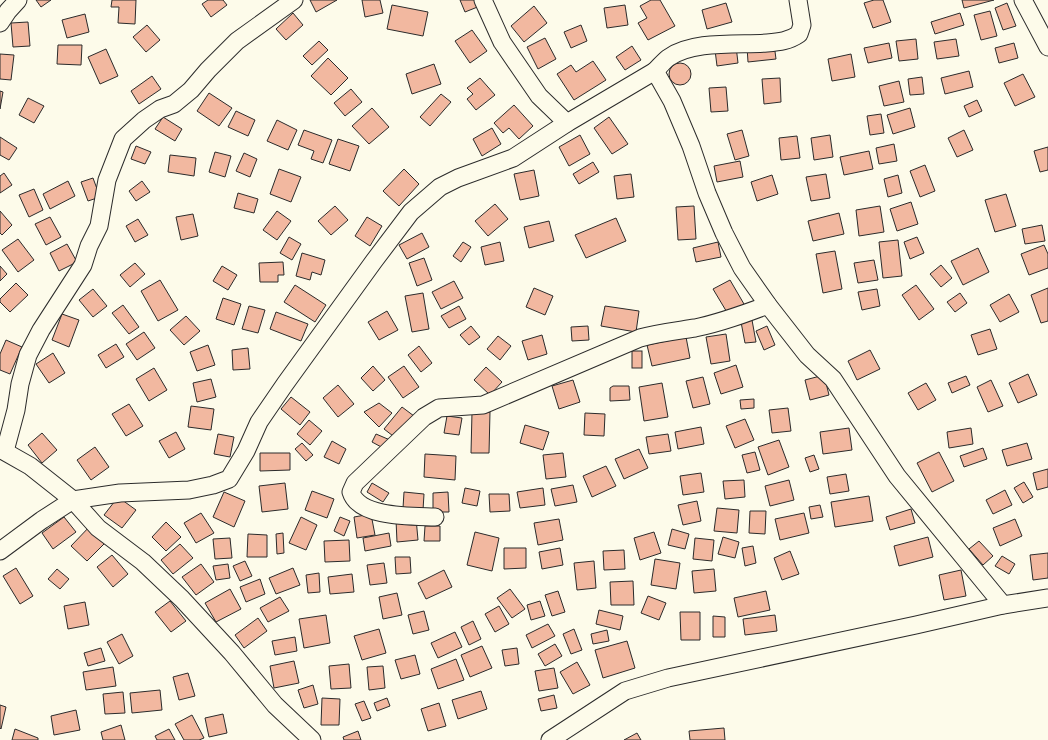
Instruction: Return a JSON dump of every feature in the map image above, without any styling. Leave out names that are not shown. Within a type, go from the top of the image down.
[{"type":"street","points":[[0,23],[18,0]]},
{"type":"street","points":[[294,0],[237,41],[208,70],[191,90],[174,104],[160,109],[144,120],[123,139],[107,180],[99,226],[89,246],[83,265],[41,330],[28,355],[20,384],[16,410],[2,450],[30,466],[73,500],[98,528],[143,562],[182,599],[232,653],[275,705],[312,740]]},
{"type":"street","points":[[483,0],[502,42],[539,96],[567,123]]},
{"type":"street","points":[[0,551],[42,520],[73,500],[120,493],[189,490],[213,485],[229,478],[246,451],[259,422],[285,384],[411,212],[440,187],[458,178],[513,158],[567,123],[656,71],[669,57],[685,50],[712,44],[752,44],[781,42],[793,39],[799,34],[802,25],[798,0]]},
{"type":"street","points":[[1023,0],[1028,12],[1048,47]]},
{"type":"street","points":[[656,71],[672,101],[691,146],[707,193],[724,233],[742,268],[768,305],[807,355],[833,380],[897,476],[1003,605]]},
{"type":"street","points":[[435,517],[395,516],[363,507],[353,500],[351,492],[355,482],[424,417],[439,408],[483,404],[640,338],[654,334],[694,328],[731,319],[768,305]]},
{"type":"street","points":[[550,740],[625,691],[668,678],[1003,605],[1048,598]]},
{"type":"building","points":[[36,0],[51,0],[41,7]]},
{"type":"building","points":[[112,0],[136,0],[135,24],[118,23],[119,7],[111,7]]},
{"type":"building","points":[[208,0],[223,0],[227,5],[211,17],[202,4]]},
{"type":"building","points":[[310,0],[337,0],[316,12]]},
{"type":"building","points":[[362,0],[380,0],[383,13],[365,17]]},
{"type":"building","points":[[460,0],[477,0],[480,6],[465,12]]},
{"type":"building","points":[[651,0],[660,0],[675,26],[648,40],[638,23],[647,18],[640,6]]},
{"type":"building","points":[[874,0],[883,0],[891,22],[873,28],[864,3]]},
{"type":"building","points":[[962,0],[994,0],[964,8]]},
{"type":"building","points":[[726,3],[732,22],[707,29],[702,10]]},
{"type":"building","points":[[1007,3],[1016,26],[1003,30],[995,8]]},
{"type":"building","points":[[392,5],[428,12],[423,36],[387,29]]},
{"type":"building","points":[[625,5],[628,25],[607,28],[604,8]]},
{"type":"building","points":[[534,6],[547,23],[524,42],[511,26]]},
{"type":"building","points":[[990,11],[997,36],[981,40],[974,15]]},
{"type":"building","points":[[293,13],[303,25],[286,40],[276,29]]},
{"type":"building","points":[[960,13],[964,25],[935,34],[931,22]]},
{"type":"building","points":[[85,14],[89,32],[67,38],[62,20]]},
{"type":"building","points":[[28,22],[30,46],[13,47],[11,23]]},
{"type":"building","points":[[147,25],[160,40],[146,52],[133,37]]},
{"type":"building","points":[[581,25],[587,41],[571,48],[564,32]]},
{"type":"building","points":[[472,30],[487,51],[470,63],[455,41]]},
{"type":"building","points":[[545,38],[556,59],[538,69],[527,47]]},
{"type":"building","points":[[916,39],[918,59],[899,61],[896,41]]},
{"type":"building","points":[[956,39],[959,56],[937,59],[934,42]]},
{"type":"building","points":[[319,41],[328,50],[312,65],[303,56]]},
{"type":"building","points":[[889,43],[892,58],[868,63],[864,48]]},
{"type":"building","points":[[1014,43],[1018,58],[999,63],[995,48]]},
{"type":"building","points":[[774,44],[776,59],[748,62],[747,47]]},
{"type":"building","points":[[58,45],[82,45],[81,65],[57,64]]},
{"type":"building","points":[[632,46],[641,60],[625,70],[616,57]]},
{"type":"building","points":[[736,46],[738,63],[717,66],[715,50]]},
{"type":"building","points":[[106,49],[118,76],[100,84],[88,57]]},
{"type":"building","points":[[0,54],[14,55],[11,80],[0,79]]},
{"type":"building","points":[[851,54],[855,77],[832,81],[828,59]]},
{"type":"building","points":[[328,58],[348,78],[331,95],[311,76]]},
{"type":"building","points":[[593,61],[606,80],[574,100],[557,74],[571,65],[576,72]]},
{"type":"building","points":[[676,63],[684,63],[691,70],[691,78],[684,85],[676,85],[669,78],[669,70]]},
{"type":"building","points":[[434,64],[441,84],[412,94],[406,74]]},
{"type":"building","points":[[969,71],[973,87],[945,94],[941,78]]},
{"type":"building","points":[[1023,74],[1035,97],[1015,106],[1004,83]]},
{"type":"building","points":[[152,76],[161,89],[139,104],[131,91]]},
{"type":"building","points":[[922,77],[924,94],[910,95],[908,79]]},
{"type":"building","points":[[480,78],[495,95],[476,110],[467,99],[473,94],[467,88]]},
{"type":"building","points":[[780,78],[781,102],[764,104],[762,79]]},
{"type":"building","points":[[899,81],[904,102],[884,106],[879,86]]},
{"type":"building","points":[[726,87],[728,111],[711,112],[709,88]]},
{"type":"building","points":[[351,89],[362,102],[345,116],[334,103]]},
{"type":"building","points":[[0,91],[3,92],[0,109]]},
{"type":"building","points":[[209,93],[232,108],[219,126],[197,111]]},
{"type":"building","points":[[441,94],[451,102],[430,126],[420,117]]},
{"type":"building","points":[[28,98],[44,106],[34,123],[19,115]]},
{"type":"building","points":[[977,100],[982,111],[969,117],[964,106]]},
{"type":"building","points":[[514,105],[533,126],[519,139],[509,128],[503,133],[494,123]]},
{"type":"building","points":[[372,108],[389,127],[369,144],[352,126]]},
{"type":"building","points":[[910,108],[915,127],[893,134],[887,115]]},
{"type":"building","points":[[236,111],[255,120],[248,136],[228,127]]},
{"type":"building","points":[[881,114],[884,133],[870,135],[867,116]]},
{"type":"building","points":[[163,117],[182,129],[175,141],[155,129]]},
{"type":"building","points":[[609,117],[628,144],[612,154],[594,128]]},
{"type":"building","points":[[277,120],[297,130],[288,150],[267,141]]},
{"type":"building","points":[[492,128],[501,144],[482,156],[473,139]]},
{"type":"building","points":[[304,130],[332,140],[323,163],[311,159],[314,151],[298,145]]},
{"type":"building","points":[[742,130],[749,156],[735,160],[727,134]]},
{"type":"building","points":[[964,130],[973,150],[957,157],[948,138]]},
{"type":"building","points":[[580,135],[590,154],[569,166],[559,147]]},
{"type":"building","points":[[830,135],[833,157],[814,160],[811,138]]},
{"type":"building","points":[[797,136],[800,158],[781,160],[779,138]]},
{"type":"building","points":[[0,137],[17,148],[9,160],[0,155]]},
{"type":"building","points":[[338,139],[359,146],[350,171],[329,164]]},
{"type":"building","points":[[894,144],[897,161],[879,164],[876,148]]},
{"type":"building","points":[[136,146],[151,152],[145,164],[131,159]]},
{"type":"building","points":[[1048,147],[1048,170],[1040,172],[1034,151]]},
{"type":"building","points":[[869,151],[873,169],[844,175],[840,157]]},
{"type":"building","points":[[215,152],[231,156],[225,177],[209,172]]},
{"type":"building","points":[[244,153],[257,159],[250,177],[236,171]]},
{"type":"building","points":[[170,155],[196,158],[194,176],[168,172]]},
{"type":"building","points":[[740,161],[743,177],[717,182],[714,166]]},
{"type":"building","points":[[593,162],[599,172],[579,184],[573,174]]},
{"type":"building","points":[[925,165],[935,191],[920,197],[910,171]]},
{"type":"building","points":[[279,169],[301,177],[291,202],[270,194]]},
{"type":"building","points":[[404,169],[419,184],[399,206],[383,191]]},
{"type":"building","points":[[534,170],[539,196],[520,200],[514,174]]},
{"type":"building","points":[[4,173],[12,185],[0,193],[0,176]]},
{"type":"building","points":[[631,174],[634,197],[617,199],[614,176]]},
{"type":"building","points":[[826,174],[830,198],[811,201],[806,177]]},
{"type":"building","points":[[772,175],[778,194],[757,201],[751,182]]},
{"type":"building","points":[[898,175],[902,193],[888,197],[884,179]]},
{"type":"building","points":[[93,178],[100,197],[88,201],[81,182]]},
{"type":"building","points":[[68,181],[75,196],[50,209],[43,194]]},
{"type":"building","points":[[142,181],[150,192],[136,201],[129,191]]},
{"type":"building","points":[[34,189],[43,210],[29,217],[19,195]]},
{"type":"building","points":[[238,193],[258,199],[254,213],[234,208]]},
{"type":"building","points":[[1006,194],[1016,226],[995,232],[985,200]]},
{"type":"building","points":[[911,202],[918,224],[897,231],[890,209]]},
{"type":"building","points":[[495,204],[508,219],[488,236],[475,221]]},
{"type":"building","points":[[335,206],[348,220],[331,235],[318,221]]},
{"type":"building","points":[[694,206],[696,239],[678,240],[676,207]]},
{"type":"building","points":[[880,206],[884,232],[859,236],[856,210]]},
{"type":"building","points":[[0,211],[12,225],[2,235],[0,233]]},
{"type":"building","points":[[277,211],[291,221],[277,240],[263,230]]},
{"type":"building","points":[[839,213],[844,234],[813,241],[808,221]]},
{"type":"building","points":[[193,214],[198,236],[181,240],[176,217]]},
{"type":"building","points":[[50,217],[61,237],[46,245],[35,224]]},
{"type":"building","points":[[367,217],[382,226],[370,246],[355,236]]},
{"type":"building","points":[[616,218],[626,241],[586,258],[575,235]]},
{"type":"building","points":[[138,219],[148,235],[135,242],[126,226]]},
{"type":"building","points":[[549,221],[554,241],[529,248],[524,227]]},
{"type":"building","points":[[1042,225],[1045,241],[1025,244],[1022,229]]},
{"type":"building","points":[[422,233],[429,247],[407,259],[399,245]]},
{"type":"building","points":[[289,237],[301,244],[292,260],[280,253]]},
{"type":"building","points":[[917,237],[924,253],[910,259],[904,242]]},
{"type":"building","points":[[18,239],[34,260],[18,272],[2,250]]},
{"type":"building","points":[[898,240],[902,276],[883,278],[879,242]]},
{"type":"building","points":[[463,242],[471,247],[461,262],[453,256]]},
{"type":"building","points":[[500,242],[504,261],[485,265],[481,247]]},
{"type":"building","points":[[718,242],[721,257],[696,262],[693,248]]},
{"type":"building","points":[[67,244],[77,262],[59,271],[50,253]]},
{"type":"building","points":[[1044,245],[1048,254],[1048,268],[1029,275],[1021,254]]},
{"type":"building","points":[[978,248],[989,272],[963,285],[951,261]]},
{"type":"building","points":[[835,251],[842,289],[823,293],[816,254]]},
{"type":"building","points":[[302,253],[325,260],[321,275],[312,272],[310,280],[296,276]]},
{"type":"building","points":[[424,258],[432,280],[417,286],[409,263]]},
{"type":"building","points":[[874,260],[878,280],[858,283],[854,263]]},
{"type":"building","points":[[283,262],[284,275],[278,275],[278,282],[260,282],[259,263]]},
{"type":"building","points":[[135,263],[145,274],[130,287],[120,275]]},
{"type":"building","points":[[941,265],[952,278],[941,287],[930,274]]},
{"type":"building","points":[[0,266],[7,274],[0,281]]},
{"type":"building","points":[[222,266],[237,275],[228,290],[213,281]]},
{"type":"building","points":[[160,280],[178,310],[158,321],[141,291]]},
{"type":"building","points":[[730,280],[744,304],[728,314],[713,289]]},
{"type":"building","points":[[454,281],[463,298],[441,309],[432,292]]},
{"type":"building","points":[[16,283],[28,295],[10,312],[0,302],[0,299]]},
{"type":"building","points":[[295,285],[326,305],[315,322],[284,302]]},
{"type":"building","points":[[916,285],[934,309],[919,320],[902,295]]},
{"type":"building","points":[[534,288],[553,296],[545,315],[526,307]]},
{"type":"building","points":[[1048,288],[1048,321],[1041,323],[1031,295]]},
{"type":"building","points":[[93,289],[107,306],[93,317],[79,300]]},
{"type":"building","points":[[877,289],[880,306],[862,310],[858,292]]},
{"type":"building","points":[[423,293],[429,329],[412,332],[405,296]]},
{"type":"building","points":[[960,293],[967,303],[955,312],[947,302]]},
{"type":"building","points":[[1009,294],[1019,312],[1000,322],[990,305]]},
{"type":"building","points":[[223,298],[241,304],[234,325],[216,319]]},
{"type":"building","points":[[123,305],[139,327],[129,334],[112,313]]},
{"type":"building","points":[[249,306],[265,310],[258,333],[242,329]]},
{"type":"building","points":[[459,306],[466,319],[449,328],[441,316]]},
{"type":"building","points":[[605,306],[639,311],[636,332],[601,326]]},
{"type":"building","points":[[387,311],[398,330],[379,340],[368,322]]},
{"type":"building","points":[[276,312],[308,324],[301,341],[270,329]]},
{"type":"building","points":[[62,314],[79,320],[69,347],[52,340]]},
{"type":"building","points":[[186,316],[200,331],[184,345],[170,330]]},
{"type":"building","points":[[752,320],[756,342],[745,343],[741,322]]},
{"type":"building","points":[[471,326],[480,337],[469,345],[460,335]]},
{"type":"building","points":[[588,326],[589,340],[572,341],[571,327]]},
{"type":"building","points":[[767,326],[775,345],[764,350],[756,331]]},
{"type":"building","points":[[990,329],[997,349],[978,355],[971,335]]},
{"type":"building","points":[[144,332],[155,348],[137,360],[126,344]]},
{"type":"building","points":[[726,334],[730,361],[711,364],[706,337]]},
{"type":"building","points":[[542,335],[547,354],[528,360],[522,341]]},
{"type":"building","points":[[498,336],[511,346],[500,360],[487,349]]},
{"type":"building","points":[[686,337],[690,358],[652,366],[647,345]]},
{"type":"building","points":[[6,340],[22,347],[10,374],[0,370],[0,354]]},
{"type":"building","points":[[116,344],[124,357],[106,368],[98,355]]},
{"type":"building","points":[[208,345],[215,365],[197,371],[190,352]]},
{"type":"building","points":[[419,346],[432,363],[421,372],[408,355]]},
{"type":"building","points":[[248,348],[250,369],[233,370],[232,350]]},
{"type":"building","points":[[870,350],[880,369],[857,380],[848,361]]},
{"type":"building","points":[[632,351],[642,351],[642,368],[632,368]]},
{"type":"building","points":[[53,353],[65,373],[49,383],[36,364]]},
{"type":"building","points":[[736,365],[743,387],[721,394],[714,373]]},
{"type":"building","points":[[373,366],[385,380],[373,391],[361,378]]},
{"type":"building","points":[[404,366],[419,387],[403,398],[388,377]]},
{"type":"building","points":[[486,367],[502,382],[490,395],[474,380]]},
{"type":"building","points":[[154,368],[167,390],[149,401],[136,379]]},
{"type":"building","points":[[1028,374],[1037,395],[1018,403],[1009,383]]},
{"type":"building","points":[[824,375],[829,395],[810,400],[805,380]]},
{"type":"building","points":[[966,376],[970,385],[952,393],[948,383]]},
{"type":"building","points":[[703,377],[710,404],[693,408],[686,381]]},
{"type":"building","points":[[211,379],[216,397],[197,402],[193,383]]},
{"type":"building","points":[[573,380],[580,402],[559,409],[552,386]]},
{"type":"building","points":[[991,380],[1003,406],[988,412],[977,387]]},
{"type":"building","points":[[662,383],[668,417],[644,421],[639,387]]},
{"type":"building","points":[[926,383],[936,400],[918,410],[908,393]]},
{"type":"building","points":[[338,385],[354,404],[338,417],[323,398]]},
{"type":"building","points":[[613,386],[629,386],[630,400],[610,401],[610,388]]},
{"type":"building","points":[[291,397],[310,412],[300,425],[281,409]]},
{"type":"building","points":[[754,399],[754,408],[741,409],[740,400]]},
{"type":"building","points":[[379,403],[392,413],[379,427],[364,412]]},
{"type":"building","points":[[129,404],[143,426],[126,436],[112,414]]},
{"type":"building","points":[[191,406],[214,409],[211,430],[188,427]]},
{"type":"building","points":[[402,407],[414,416],[397,439],[384,429]]},
{"type":"building","points":[[788,408],[791,431],[772,433],[769,410]]},
{"type":"building","points":[[472,412],[490,412],[489,453],[471,453]]},
{"type":"building","points":[[585,413],[605,414],[604,436],[584,435]]},
{"type":"building","points":[[447,416],[462,418],[459,435],[444,433]]},
{"type":"building","points":[[745,419],[754,440],[735,448],[726,426]]},
{"type":"building","points":[[309,420],[322,431],[310,445],[297,434]]},
{"type":"building","points":[[525,425],[549,432],[543,450],[520,443]]},
{"type":"building","points":[[701,427],[704,444],[678,449],[675,432]]},
{"type":"building","points":[[849,428],[852,450],[823,454],[820,432]]},
{"type":"building","points":[[971,428],[973,444],[949,448],[947,432]]},
{"type":"building","points":[[176,432],[185,449],[169,458],[159,441]]},
{"type":"building","points":[[42,433],[57,450],[42,463],[28,445]]},
{"type":"building","points":[[218,434],[234,437],[230,457],[214,454]]},
{"type":"building","points":[[376,434],[390,440],[385,449],[372,442]]},
{"type":"building","points":[[668,434],[671,451],[649,454],[646,437]]},
{"type":"building","points":[[779,440],[789,467],[768,475],[758,447]]},
{"type":"building","points":[[332,441],[346,449],[339,464],[324,457]]},
{"type":"building","points":[[302,443],[313,455],[306,461],[295,449]]},
{"type":"building","points":[[1027,443],[1032,459],[1007,466],[1002,450]]},
{"type":"building","points":[[95,447],[109,467],[91,480],[77,460]]},
{"type":"building","points":[[983,448],[987,459],[964,467],[960,456]]},
{"type":"building","points":[[639,449],[648,468],[624,479],[615,459]]},
{"type":"building","points":[[755,452],[760,470],[747,473],[742,455]]},
{"type":"building","points":[[939,452],[954,481],[932,492],[917,463]]},
{"type":"building","points":[[260,453],[290,453],[290,470],[260,471]]},
{"type":"building","points":[[563,453],[566,477],[546,479],[543,455]]},
{"type":"building","points":[[425,454],[456,456],[455,480],[424,477]]},
{"type":"building","points":[[814,455],[819,469],[810,472],[805,458]]},
{"type":"building","points":[[606,466],[616,486],[592,497],[583,476]]},
{"type":"building","points":[[1048,469],[1048,487],[1037,490],[1033,473]]},
{"type":"building","points":[[701,473],[704,492],[683,495],[680,476]]},
{"type":"building","points":[[846,474],[849,491],[830,494],[827,477]]},
{"type":"building","points":[[744,480],[745,497],[725,499],[723,481]]},
{"type":"building","points":[[789,480],[794,500],[770,506],[765,486]]},
{"type":"building","points":[[1024,482],[1033,497],[1023,503],[1014,488]]},
{"type":"building","points":[[285,483],[288,509],[262,512],[259,486]]},
{"type":"building","points":[[372,483],[389,493],[383,502],[367,492]]},
{"type":"building","points":[[573,485],[577,502],[555,506],[551,489]]},
{"type":"building","points":[[465,488],[480,491],[477,506],[462,503]]},
{"type":"building","points":[[543,488],[545,505],[520,508],[517,492]]},
{"type":"building","points":[[1005,490],[1012,505],[993,514],[986,500]]},
{"type":"building","points":[[312,491],[334,499],[327,518],[305,510]]},
{"type":"building","points":[[224,492],[245,501],[234,527],[213,517]]},
{"type":"building","points":[[404,492],[424,494],[423,510],[403,508]]},
{"type":"building","points":[[448,492],[449,512],[433,512],[433,493]]},
{"type":"building","points":[[489,494],[509,494],[510,511],[490,512]]},
{"type":"building","points":[[869,496],[873,521],[835,527],[831,502]]},
{"type":"building","points":[[118,497],[136,510],[122,528],[104,515]]},
{"type":"building","points":[[697,501],[701,521],[683,525],[678,505]]},
{"type":"building","points":[[820,505],[823,517],[811,519],[809,507]]},
{"type":"building","points":[[717,508],[739,510],[737,533],[714,531]]},
{"type":"building","points":[[911,509],[915,523],[890,530],[886,517]]},
{"type":"building","points":[[750,511],[766,511],[765,534],[749,533]]},
{"type":"building","points":[[201,513],[214,533],[196,543],[184,523]]},
{"type":"building","points":[[804,513],[809,533],[780,540],[775,519]]},
{"type":"building","points":[[371,514],[375,535],[357,538],[354,517]]},
{"type":"building","points":[[64,517],[76,532],[53,549],[42,533]]},
{"type":"building","points":[[301,517],[317,525],[306,550],[289,543]]},
{"type":"building","points":[[340,517],[350,521],[344,536],[334,531]]},
{"type":"building","points":[[416,518],[418,540],[397,542],[396,520]]},
{"type":"building","points":[[559,519],[563,540],[538,545],[534,523]]},
{"type":"building","points":[[1015,519],[1022,536],[1000,546],[993,528]]},
{"type":"building","points":[[166,522],[181,537],[166,551],[152,537]]},
{"type":"building","points":[[92,524],[108,540],[87,561],[71,546]]},
{"type":"building","points":[[425,526],[440,526],[440,541],[424,541]]},
{"type":"building","points":[[672,529],[689,534],[685,549],[668,545]]},
{"type":"building","points":[[475,532],[499,538],[492,571],[467,565]]},
{"type":"building","points":[[654,532],[661,553],[640,560],[634,538]]},
{"type":"building","points":[[283,533],[284,553],[277,554],[276,534]]},
{"type":"building","points":[[389,533],[391,546],[365,551],[363,538]]},
{"type":"building","points":[[248,534],[267,535],[267,557],[247,557]]},
{"type":"building","points":[[723,537],[739,542],[735,558],[718,554]]},
{"type":"building","points":[[928,537],[933,557],[899,566],[894,546]]},
{"type":"building","points":[[230,538],[232,558],[215,559],[213,539]]},
{"type":"building","points":[[695,538],[714,540],[712,561],[693,559]]},
{"type":"building","points":[[349,540],[350,561],[325,562],[324,541]]},
{"type":"building","points":[[979,541],[993,556],[983,565],[969,549]]},
{"type":"building","points":[[180,544],[193,558],[173,574],[161,560]]},
{"type":"building","points":[[753,546],[756,563],[745,566],[742,548]]},
{"type":"building","points":[[504,548],[526,548],[526,568],[504,569]]},
{"type":"building","points":[[560,548],[563,565],[542,569],[539,552]]},
{"type":"building","points":[[624,550],[625,569],[604,570],[603,551]]},
{"type":"building","points":[[790,551],[799,574],[782,580],[774,558]]},
{"type":"building","points":[[1048,553],[1048,578],[1033,580],[1030,555]]},
{"type":"building","points":[[112,555],[128,574],[113,587],[97,567]]},
{"type":"building","points":[[1002,556],[1015,564],[1009,574],[995,566]]},
{"type":"building","points":[[395,557],[410,557],[411,573],[396,574]]},
{"type":"building","points":[[655,559],[680,563],[676,589],[651,585]]},
{"type":"building","points":[[245,561],[252,576],[240,581],[233,566]]},
{"type":"building","points":[[594,561],[596,588],[577,590],[574,563]]},
{"type":"building","points":[[384,563],[387,583],[370,585],[367,565]]},
{"type":"building","points":[[201,564],[214,582],[196,595],[182,577]]},
{"type":"building","points":[[228,564],[230,578],[216,580],[213,566]]},
{"type":"building","points":[[16,568],[33,596],[20,604],[3,576]]},
{"type":"building","points":[[293,568],[300,585],[276,594],[269,578]]},
{"type":"building","points":[[57,569],[69,579],[60,589],[48,579]]},
{"type":"building","points":[[714,569],[716,591],[694,593],[692,571]]},
{"type":"building","points":[[444,570],[452,587],[426,599],[418,583]]},
{"type":"building","points":[[961,570],[966,596],[944,600],[939,575]]},
{"type":"building","points":[[319,573],[320,592],[308,593],[306,575]]},
{"type":"building","points":[[352,574],[354,592],[330,594],[328,577]]},
{"type":"building","points":[[260,579],[265,594],[246,602],[240,587]]},
{"type":"building","points":[[633,581],[634,605],[611,605],[610,582]]},
{"type":"building","points":[[230,589],[241,609],[216,622],[205,603]]},
{"type":"building","points":[[510,589],[525,609],[512,618],[497,598]]},
{"type":"building","points":[[558,591],[565,612],[552,616],[545,595]]},
{"type":"building","points":[[766,591],[770,610],[738,617],[734,598]]},
{"type":"building","points":[[397,593],[402,615],[383,619],[379,597]]},
{"type":"building","points":[[648,596],[666,603],[659,620],[641,613]]},
{"type":"building","points":[[280,597],[289,611],[268,622],[260,608]]},
{"type":"building","points":[[170,601],[186,621],[171,632],[155,612]]},
{"type":"building","points":[[540,601],[545,616],[531,620],[527,605]]},
{"type":"building","points":[[85,602],[89,625],[68,629],[64,606]]},
{"type":"building","points":[[499,606],[509,624],[495,632],[485,614]]},
{"type":"building","points":[[599,610],[623,616],[620,630],[596,624]]},
{"type":"building","points":[[424,611],[429,630],[413,634],[408,615]]},
{"type":"building","points":[[680,612],[700,612],[700,640],[681,640]]},
{"type":"building","points":[[326,615],[330,643],[304,648],[299,619]]},
{"type":"building","points":[[775,615],[777,631],[745,635],[743,619]]},
{"type":"building","points":[[713,616],[725,617],[725,637],[713,637]]},
{"type":"building","points":[[258,618],[267,631],[244,648],[235,635]]},
{"type":"building","points":[[473,621],[481,639],[469,645],[461,627]]},
{"type":"building","points":[[548,624],[555,636],[532,648],[526,635]]},
{"type":"building","points":[[379,629],[386,653],[362,660],[354,636]]},
{"type":"building","points":[[574,629],[582,650],[571,654],[563,634]]},
{"type":"building","points":[[607,630],[609,641],[593,644],[591,634]]},
{"type":"building","points":[[455,632],[462,647],[438,658],[431,643]]},
{"type":"building","points":[[122,634],[133,656],[119,664],[107,642]]},
{"type":"building","points":[[295,637],[297,651],[275,655],[272,641]]},
{"type":"building","points":[[627,641],[635,668],[603,678],[595,650]]},
{"type":"building","points":[[555,644],[562,656],[545,666],[538,654]]},
{"type":"building","points":[[482,646],[492,668],[470,677],[461,655]]},
{"type":"building","points":[[101,648],[105,661],[88,666],[84,653]]},
{"type":"building","points":[[517,648],[519,664],[505,666],[502,650]]},
{"type":"building","points":[[415,655],[420,674],[401,679],[395,660]]},
{"type":"building","points":[[456,659],[464,680],[438,689],[431,669]]},
{"type":"building","points":[[294,661],[299,683],[274,688],[270,666]]},
{"type":"building","points":[[577,662],[590,685],[573,694],[560,672]]},
{"type":"building","points":[[349,664],[351,688],[331,689],[329,666]]},
{"type":"building","points":[[383,666],[385,688],[369,690],[367,667]]},
{"type":"building","points":[[113,667],[116,686],[86,690],[83,672]]},
{"type":"building","points":[[554,668],[558,688],[539,691],[535,671]]},
{"type":"building","points":[[188,673],[195,696],[179,700],[173,677]]},
{"type":"building","points":[[313,685],[318,704],[304,708],[298,690]]},
{"type":"building","points":[[160,690],[162,710],[132,713],[130,693]]},
{"type":"building","points":[[481,691],[487,709],[458,719],[452,700]]},
{"type":"building","points":[[123,692],[125,713],[105,714],[103,694]]},
{"type":"building","points":[[554,695],[557,708],[541,711],[538,699]]},
{"type":"building","points":[[322,698],[340,699],[339,725],[321,725]]},
{"type":"building","points":[[387,698],[390,706],[377,711],[374,703]]},
{"type":"building","points":[[364,701],[371,718],[362,721],[355,704]]},
{"type":"building","points":[[439,703],[446,726],[428,731],[421,709]]},
{"type":"building","points":[[0,705],[6,707],[1,729],[0,728]]},
{"type":"building","points":[[76,710],[80,730],[54,735],[51,716]]},
{"type":"building","points":[[223,714],[227,733],[209,737],[205,718]]},
{"type":"building","points":[[192,715],[204,738],[199,740],[184,740],[175,724]]},
{"type":"building","points":[[121,725],[125,740],[103,740],[101,732]]},
{"type":"building","points":[[724,728],[725,740],[690,740],[689,731]]},
{"type":"building","points":[[15,729],[38,738],[38,740],[12,740]]},
{"type":"building","points":[[169,729],[175,740],[157,740],[155,736]]},
{"type":"building","points":[[358,731],[361,740],[344,740],[343,737]]},
{"type":"building","points":[[637,733],[641,740],[624,740]]}]
